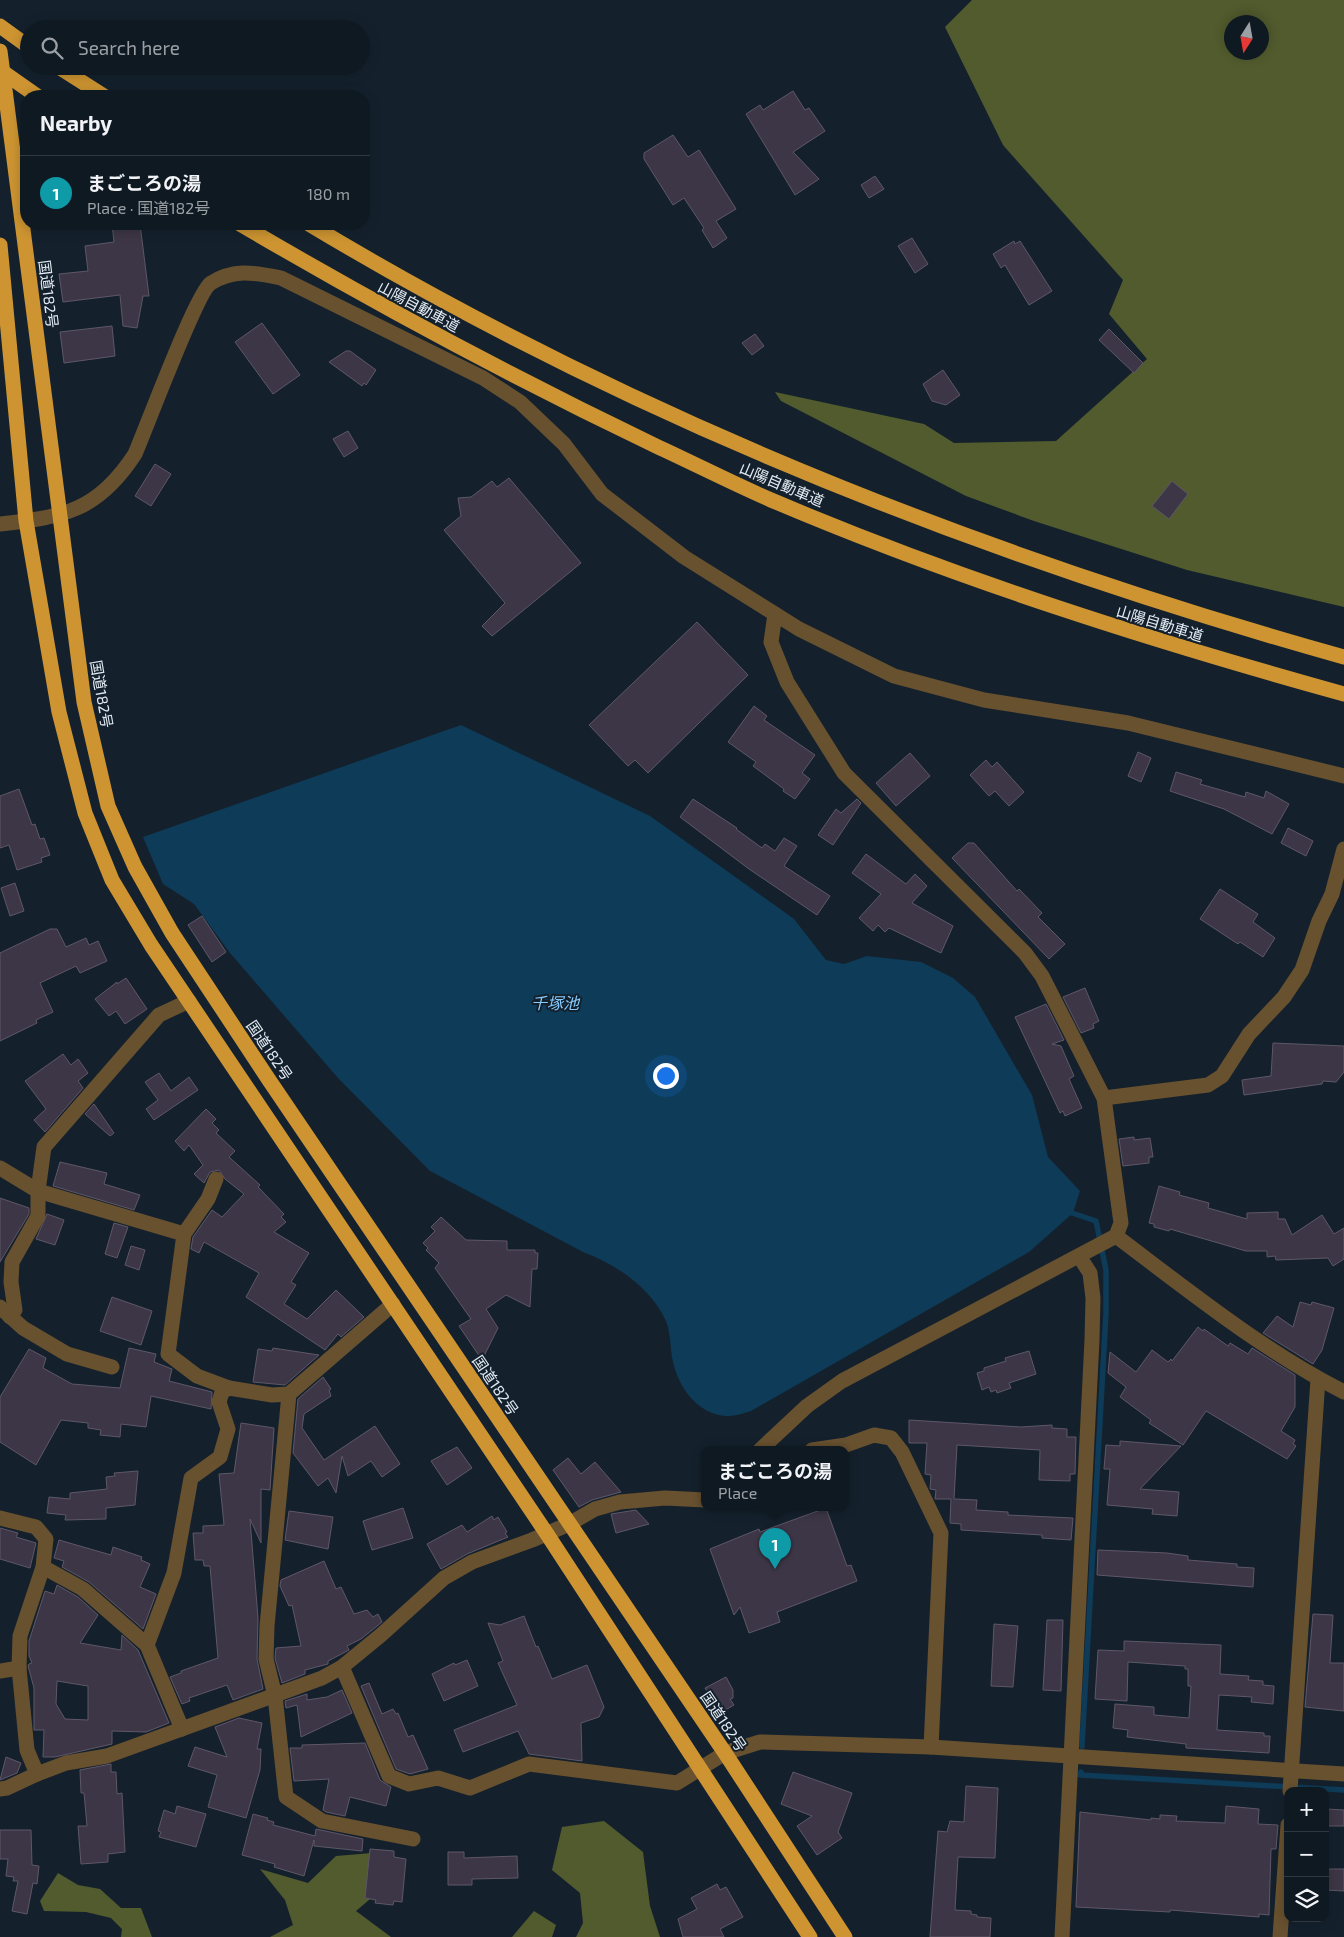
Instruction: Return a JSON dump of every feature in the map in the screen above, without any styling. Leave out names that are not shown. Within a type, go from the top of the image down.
[{"type":"highway","points":[[0,26],[20,40]]},
{"type":"highway","name":"国道182号","points":[[0,50],[2,80],[20,217]]},
{"type":"highway","points":[[71,75],[95,90]]},
{"type":"highway","points":[[2,80],[24,90]]},
{"type":"highway","name":"国道182号","points":[[22,230],[84,702],[108,806],[135,867],[172,933],[242,1039],[725,1753],[845,1937]]},
{"type":"highway","name":"山陽自動車道","points":[[250,230],[360,294],[621,429],[770,499],[919,559],[1071,613],[1225,661],[1344,694]]},
{"type":"highway","name":"山陽自動車道","points":[[319,230],[385,269],[529,345],[642,400],[787,466],[935,525],[1084,578],[1236,627],[1344,657]]},
{"type":"highway","points":[[0,245],[26,521],[59,712],[85,813],[112,880],[151,945],[547,1534],[810,1937]]},
{"type":"street","points":[[0,524],[59,515],[89,504],[107,490],[131,460],[194,310],[209,284],[234,272],[281,278],[483,378],[520,402],[564,444],[602,494],[684,556],[799,629],[894,676],[984,700],[1128,722],[1344,776]]},
{"type":"street","points":[[764,1446],[807,1406],[842,1380],[1106,1242],[1121,1223],[1104,1098],[1042,976],[1024,953],[844,773],[786,682],[771,642],[775,614]]},
{"type":"street","points":[[1104,1098],[1208,1085],[1222,1076],[1249,1034],[1284,996],[1302,970],[1319,921],[1332,894],[1344,849]]},
{"type":"street","points":[[5,1312],[15,1310],[10,1282],[12,1262],[38,1216],[38,1191],[44,1147],[159,1015],[189,1001]]},
{"type":"street","points":[[0,1168],[38,1191],[184,1234]]},
{"type":"street","points":[[216,1179],[208,1200],[184,1234],[168,1354],[197,1376],[229,1388],[272,1395],[289,1394],[393,1304]]},
{"type":"street","points":[[1106,1242],[1188,1292],[1318,1378],[1344,1392]]},
{"type":"street","points":[[1062,1937],[1093,1298],[1090,1273],[1079,1256]]},
{"type":"street","points":[[5,1312],[23,1328],[67,1354],[112,1366]]},
{"type":"street","points":[[1291,1782],[1318,1378]]},
{"type":"street","points":[[147,1645],[174,1573],[191,1478],[220,1456],[228,1429],[219,1402],[222,1392],[229,1388]]},
{"type":"street","points":[[289,1394],[267,1626],[266,1659],[275,1696],[286,1796],[322,1821],[413,1838]]},
{"type":"street","points":[[839,1446],[874,1435],[890,1438],[902,1452],[941,1533],[930,1747]]},
{"type":"street","points":[[0,1789],[7,1788],[37,1774],[66,1764],[107,1756],[322,1678],[342,1667],[444,1578],[472,1562],[547,1534],[595,1510],[620,1502],[701,1497]]},
{"type":"street","points":[[0,1518],[36,1527],[46,1539],[43,1567],[20,1636],[19,1668],[27,1750],[37,1774]]},
{"type":"street","points":[[43,1567],[83,1589],[147,1645],[182,1729]]},
{"type":"street","points":[[342,1667],[389,1776],[408,1784],[438,1778],[470,1788],[529,1764],[677,1784],[725,1753],[760,1742],[930,1747],[1072,1756],[1291,1782],[1344,1774]]},
{"type":"street","points":[[0,1671],[19,1668]]},
{"type":"street","points":[[1280,1937],[1288,1832]]},
{"type":"green space","points":[[972,0],[1344,0],[1344,607],[1187,570],[1034,521],[966,496],[781,401],[775,392],[924,424],[954,443],[1056,441],[1147,359],[1109,314],[1123,280],[1003,145],[945,27]]},
{"type":"green space","points":[[604,1821],[643,1852],[650,1906],[660,1937],[576,1937],[583,1923],[580,1893],[552,1870],[562,1827]]},
{"type":"green space","points":[[372,1853],[376,1894],[356,1911],[391,1937],[270,1937],[293,1925],[285,1900],[260,1869],[308,1883],[336,1856]]},
{"type":"green space","points":[[58,1873],[78,1885],[100,1889],[121,1908],[141,1908],[152,1937],[121,1937],[122,1929],[111,1918],[86,1912],[44,1911],[40,1901]]},
{"type":"green space","points":[[534,1911],[556,1925],[552,1937],[512,1937]]},
{"type":"water","name":"千塚池","points":[[461,725],[650,816],[794,919],[826,960],[844,964],[867,956],[921,962],[953,978],[975,997],[1032,1095],[1048,1157],[1080,1191],[1073,1213],[1029,1252],[751,1411],[725,1416],[706,1410],[698,1404],[685,1390],[676,1372],[666,1321],[642,1288],[608,1263],[583,1252],[430,1171],[338,1078],[230,953],[194,904],[163,884],[143,837]]},
{"type":"building","points":[[793,91],[805,110],[809,108],[825,131],[793,152],[819,179],[795,195],[746,114],[760,105],[763,110]]},
{"type":"building","points":[[673,135],[688,157],[699,150],[736,209],[716,221],[727,238],[713,248],[702,230],[704,228],[684,198],[673,205],[644,159],[644,153]]},
{"type":"building","points":[[875,176],[884,189],[869,198],[861,185]]},
{"type":"building","points":[[113,230],[141,230],[149,296],[143,296],[137,328],[123,326],[120,295],[63,302],[59,274],[88,271],[85,246],[114,242]]},
{"type":"building","points":[[912,238],[928,264],[915,273],[898,246]]},
{"type":"building","points":[[1014,241],[1015,244],[1020,241],[1052,291],[1029,305],[1005,265],[1001,268],[993,254]]},
{"type":"building","points":[[262,323],[300,375],[273,394],[235,342]]},
{"type":"building","points":[[112,326],[115,356],[64,363],[60,332]]},
{"type":"building","points":[[1109,329],[1143,363],[1134,373],[1099,340]]},
{"type":"building","points":[[755,334],[764,346],[752,355],[742,343]]},
{"type":"building","points":[[346,351],[350,351],[376,370],[366,385],[364,383],[362,386],[329,362]]},
{"type":"building","points":[[943,370],[960,395],[946,405],[932,401],[923,384]]},
{"type":"building","points":[[348,431],[358,448],[344,457],[333,439]]},
{"type":"building","points":[[155,464],[171,474],[151,506],[135,496]]},
{"type":"building","points":[[509,478],[581,563],[492,636],[482,626],[505,603],[444,530],[461,516],[458,498],[471,497],[492,481],[497,487]]},
{"type":"building","points":[[1172,481],[1188,494],[1169,519],[1152,506]]},
{"type":"building","points":[[697,622],[748,675],[648,773],[635,760],[628,766],[589,725]]},
{"type":"building","points":[[754,706],[767,716],[764,720],[815,755],[802,773],[810,779],[795,799],[753,766],[756,762],[728,742]]},
{"type":"building","points":[[1138,752],[1151,758],[1141,782],[1128,776]]},
{"type":"building","points":[[910,753],[930,776],[896,806],[876,783]]},
{"type":"building","points":[[986,760],[992,767],[997,762],[1024,792],[1009,806],[995,791],[989,796],[970,775]]},
{"type":"building","points":[[1176,772],[1202,780],[1200,784],[1245,797],[1246,792],[1264,798],[1266,791],[1289,804],[1272,834],[1224,809],[1170,791]]},
{"type":"building","points":[[19,789],[32,825],[35,824],[40,839],[44,838],[50,855],[41,858],[42,862],[17,870],[9,845],[0,848],[0,796]]},
{"type":"building","points":[[693,799],[737,828],[762,848],[765,844],[775,851],[784,838],[797,846],[784,866],[830,896],[817,915],[749,869],[680,817]]},
{"type":"building","points":[[857,799],[861,803],[833,845],[818,835],[836,809],[841,813]]},
{"type":"building","points":[[1288,828],[1313,841],[1306,856],[1281,843]]},
{"type":"building","points":[[968,843],[974,843],[1017,891],[1019,889],[1042,913],[1038,917],[1065,944],[1049,959],[952,858]]},
{"type":"building","points":[[866,854],[906,884],[915,874],[927,886],[912,903],[953,926],[941,953],[889,928],[885,932],[878,925],[873,931],[859,918],[881,894],[852,873]]},
{"type":"building","points":[[15,883],[24,911],[10,916],[1,888]]},
{"type":"building","points":[[1220,889],[1258,914],[1253,922],[1275,938],[1263,957],[1240,942],[1238,944],[1200,919]]},
{"type":"building","points":[[202,916],[226,952],[212,962],[188,925]]},
{"type":"building","points":[[50,929],[57,929],[66,947],[86,938],[89,945],[98,941],[107,961],[80,973],[76,966],[40,983],[53,1012],[36,1020],[37,1023],[0,1041],[0,953]]},
{"type":"building","points":[[126,978],[147,1009],[125,1024],[116,1011],[109,1016],[95,999],[117,982],[117,984]]},
{"type":"building","points":[[1085,988],[1099,1021],[1093,1024],[1094,1028],[1081,1033],[1063,997]]},
{"type":"building","points":[[1046,1004],[1064,1040],[1052,1044],[1061,1046],[1074,1076],[1069,1079],[1082,1108],[1065,1116],[1063,1111],[1060,1113],[1015,1017]]},
{"type":"building","points":[[1273,1043],[1344,1046],[1344,1072],[1336,1082],[1323,1081],[1322,1084],[1244,1095],[1242,1080],[1271,1076]]},
{"type":"building","points":[[63,1054],[71,1065],[78,1059],[88,1073],[78,1081],[83,1088],[45,1132],[34,1120],[46,1109],[25,1081]]},
{"type":"building","points":[[159,1073],[171,1091],[189,1077],[198,1090],[154,1120],[146,1109],[158,1100],[145,1082]]},
{"type":"building","points":[[94,1104],[114,1133],[110,1136],[85,1114]]},
{"type":"building","points":[[206,1109],[216,1119],[212,1123],[219,1130],[216,1133],[235,1151],[229,1157],[260,1185],[258,1187],[284,1214],[281,1217],[286,1222],[274,1232],[309,1253],[291,1282],[296,1285],[284,1304],[307,1319],[336,1290],[364,1317],[341,1337],[338,1334],[325,1350],[246,1297],[259,1273],[204,1242],[199,1253],[191,1249],[193,1237],[212,1210],[222,1217],[244,1194],[225,1179],[219,1170],[210,1172],[204,1183],[194,1174],[203,1165],[189,1145],[184,1151],[175,1141]]},
{"type":"building","points":[[1134,1137],[1134,1140],[1150,1138],[1153,1157],[1149,1157],[1149,1163],[1123,1166],[1119,1139]]},
{"type":"building","points":[[60,1162],[107,1173],[104,1184],[140,1195],[134,1210],[53,1186]]},
{"type":"building","points":[[1159,1186],[1180,1192],[1179,1195],[1209,1203],[1208,1208],[1247,1219],[1247,1213],[1278,1212],[1278,1219],[1285,1219],[1292,1235],[1322,1215],[1334,1234],[1344,1228],[1344,1259],[1333,1266],[1328,1258],[1276,1260],[1275,1256],[1267,1257],[1267,1251],[1246,1251],[1170,1229],[1169,1231],[1154,1227],[1154,1224],[1149,1223]]},
{"type":"building","points":[[0,1198],[29,1208],[29,1214],[0,1262]]},
{"type":"building","points":[[47,1214],[64,1220],[55,1245],[36,1239]]},
{"type":"building","points":[[441,1217],[466,1240],[507,1241],[507,1250],[535,1250],[535,1253],[538,1253],[537,1269],[532,1269],[530,1307],[506,1295],[486,1309],[498,1328],[482,1360],[459,1326],[471,1319],[435,1268],[439,1263],[426,1250],[428,1248],[423,1243],[435,1231],[431,1227]]},
{"type":"building","points":[[114,1223],[128,1227],[117,1258],[105,1254]]},
{"type":"building","points":[[131,1246],[145,1250],[139,1270],[125,1265]]},
{"type":"building","points":[[112,1297],[152,1311],[141,1345],[100,1331]]},
{"type":"building","points":[[1300,1302],[1311,1305],[1312,1302],[1334,1308],[1322,1350],[1313,1364],[1263,1333],[1277,1316],[1293,1327]]},
{"type":"building","points":[[1198,1327],[1203,1331],[1204,1329],[1228,1346],[1230,1343],[1248,1354],[1252,1348],[1295,1375],[1295,1407],[1281,1431],[1295,1440],[1293,1444],[1296,1446],[1287,1459],[1206,1411],[1183,1445],[1149,1423],[1151,1420],[1120,1397],[1126,1387],[1108,1373],[1110,1352],[1136,1372],[1152,1350],[1168,1362],[1171,1359],[1172,1361]]},
{"type":"building","points":[[129,1348],[156,1354],[154,1362],[172,1369],[169,1381],[212,1392],[211,1409],[151,1396],[146,1427],[121,1424],[120,1437],[100,1435],[101,1430],[88,1428],[88,1423],[61,1420],[36,1465],[0,1442],[0,1397],[29,1349],[46,1358],[43,1368],[72,1384],[120,1388]]},
{"type":"building","points":[[273,1348],[319,1355],[285,1385],[253,1382],[258,1349],[272,1351]]},
{"type":"building","points":[[1029,1351],[1036,1374],[1009,1383],[1011,1388],[997,1393],[996,1390],[991,1392],[989,1387],[982,1390],[977,1373],[984,1371],[984,1368],[1006,1361],[1005,1358]]},
{"type":"building","points":[[323,1377],[331,1389],[329,1390],[331,1396],[304,1414],[302,1428],[324,1460],[375,1426],[400,1464],[382,1477],[371,1461],[348,1476],[342,1456],[336,1493],[328,1478],[318,1486],[293,1453],[298,1399]]},
{"type":"building","points":[[909,1420],[1021,1427],[1052,1425],[1052,1428],[1067,1429],[1067,1437],[1076,1437],[1075,1474],[1070,1474],[1070,1481],[1039,1480],[1040,1450],[957,1445],[954,1499],[977,1500],[976,1510],[1008,1512],[1008,1515],[1073,1518],[1071,1540],[1042,1538],[1042,1535],[961,1530],[961,1524],[950,1523],[951,1499],[935,1499],[936,1490],[930,1489],[931,1475],[925,1474],[927,1443],[909,1443]]},
{"type":"building","points":[[241,1423],[274,1428],[270,1490],[261,1489],[261,1543],[250,1519],[258,1618],[257,1659],[263,1689],[233,1700],[227,1685],[189,1698],[190,1701],[182,1704],[170,1677],[181,1673],[181,1671],[218,1658],[210,1566],[204,1566],[203,1560],[195,1560],[193,1533],[203,1533],[203,1526],[224,1525],[219,1474],[234,1473]]},
{"type":"building","points":[[1120,1441],[1181,1446],[1140,1489],[1179,1492],[1177,1516],[1152,1514],[1153,1509],[1107,1505],[1110,1469],[1104,1469],[1106,1445],[1120,1446]]},
{"type":"building","points":[[457,1447],[472,1468],[447,1485],[431,1461]]},
{"type":"building","points":[[568,1458],[581,1474],[595,1462],[621,1492],[592,1500],[579,1507],[553,1470]]},
{"type":"building","points":[[138,1471],[135,1505],[106,1508],[106,1519],[65,1520],[66,1515],[47,1513],[49,1497],[70,1499],[70,1493],[107,1489],[106,1477],[115,1476],[114,1473]]},
{"type":"building","points":[[403,1508],[413,1538],[372,1550],[363,1521]]},
{"type":"building","points":[[636,1510],[649,1524],[616,1533],[611,1514]]},
{"type":"building","points":[[289,1511],[333,1517],[328,1549],[285,1540]]},
{"type":"building","points":[[818,1511],[827,1511],[847,1566],[851,1565],[857,1581],[777,1612],[780,1622],[749,1633],[740,1607],[734,1615],[710,1549],[759,1529],[760,1532]]},
{"type":"building","points":[[492,1516],[494,1520],[498,1517],[508,1537],[467,1554],[441,1569],[427,1544],[462,1525],[467,1532]]},
{"type":"building","points":[[0,1528],[18,1533],[16,1537],[36,1543],[30,1568],[0,1559]]},
{"type":"building","points":[[59,1540],[111,1555],[113,1547],[142,1557],[141,1560],[150,1564],[140,1587],[156,1594],[143,1629],[89,1582],[62,1567],[64,1561],[54,1558]]},
{"type":"building","points":[[1098,1550],[1167,1553],[1188,1556],[1188,1560],[1237,1564],[1237,1567],[1254,1568],[1253,1587],[1097,1575]]},
{"type":"building","points":[[324,1561],[336,1589],[341,1587],[354,1614],[367,1610],[373,1617],[378,1614],[382,1622],[361,1639],[347,1646],[349,1650],[328,1661],[328,1664],[305,1670],[305,1674],[282,1683],[275,1658],[276,1648],[301,1646],[292,1605],[289,1606],[280,1586],[281,1580]]},
{"type":"building","points":[[57,1585],[78,1597],[98,1615],[80,1643],[121,1650],[122,1635],[138,1650],[169,1723],[146,1732],[112,1731],[112,1744],[55,1757],[43,1757],[44,1730],[34,1730],[34,1688],[28,1666],[32,1663],[29,1656],[29,1641],[45,1591],[54,1594]],"holes":[[[57,1681],[88,1686],[88,1720],[65,1719],[56,1704]]]},
{"type":"building","points":[[1313,1614],[1333,1615],[1330,1663],[1344,1663],[1344,1711],[1305,1707]]},
{"type":"building","points":[[524,1616],[536,1647],[538,1646],[552,1679],[587,1665],[604,1707],[599,1717],[581,1723],[582,1761],[529,1754],[518,1731],[463,1752],[454,1730],[517,1705],[498,1663],[503,1661],[488,1623],[500,1625]]},
{"type":"building","points":[[1047,1620],[1063,1620],[1061,1691],[1043,1690]]},
{"type":"building","points":[[994,1624],[1018,1626],[1013,1687],[991,1686]]},
{"type":"building","points":[[1124,1641],[1221,1645],[1220,1674],[1249,1676],[1248,1680],[1263,1681],[1263,1685],[1274,1686],[1273,1704],[1251,1702],[1252,1697],[1219,1695],[1217,1730],[1264,1733],[1264,1736],[1270,1736],[1269,1753],[1186,1748],[1186,1744],[1127,1737],[1128,1730],[1113,1728],[1115,1704],[1154,1707],[1154,1715],[1189,1718],[1191,1686],[1188,1686],[1188,1669],[1185,1669],[1185,1666],[1128,1662],[1127,1701],[1095,1699],[1098,1650],[1124,1651]]},
{"type":"building","points":[[467,1660],[478,1686],[444,1701],[432,1674],[454,1663],[455,1665]]},
{"type":"building","points":[[726,1677],[733,1690],[733,1698],[730,1699],[734,1705],[720,1713],[705,1688]]},
{"type":"building","points":[[369,1683],[382,1714],[393,1709],[396,1714],[398,1713],[408,1737],[413,1735],[428,1769],[410,1774],[396,1769],[361,1686]]},
{"type":"building","points":[[342,1690],[352,1713],[301,1737],[297,1705],[286,1708],[285,1701],[307,1694],[307,1700],[327,1697]]},
{"type":"building","points":[[239,1718],[262,1723],[257,1749],[261,1749],[260,1770],[246,1818],[208,1807],[217,1775],[188,1766],[195,1747],[227,1757],[215,1727]]},
{"type":"building","points":[[365,1743],[380,1780],[391,1787],[386,1806],[350,1797],[345,1816],[326,1812],[323,1810],[329,1779],[294,1781],[290,1748],[302,1748],[302,1745]]},
{"type":"building","points":[[6,1757],[21,1763],[17,1773],[0,1780]]},
{"type":"building","points":[[111,1764],[111,1772],[116,1772],[117,1794],[122,1793],[125,1852],[108,1854],[108,1862],[81,1864],[78,1826],[87,1826],[84,1793],[81,1793],[80,1770]]},
{"type":"building","points":[[793,1772],[852,1793],[838,1832],[842,1838],[817,1855],[797,1826],[812,1816],[781,1804]]},
{"type":"building","points":[[966,1786],[998,1788],[995,1858],[958,1857],[955,1910],[971,1911],[971,1914],[977,1915],[977,1917],[991,1918],[990,1937],[930,1937],[938,1831],[947,1832],[950,1821],[964,1822]]},
{"type":"building","points":[[177,1806],[206,1814],[196,1847],[159,1837],[161,1832],[158,1831],[164,1810],[175,1814]]},
{"type":"building","points":[[1226,1806],[1259,1809],[1258,1824],[1278,1825],[1276,1849],[1271,1849],[1269,1915],[1259,1914],[1259,1917],[1170,1910],[1170,1912],[1076,1907],[1080,1812],[1151,1820],[1151,1818],[1160,1819],[1160,1815],[1177,1816],[1176,1821],[1225,1823]]},
{"type":"building","points":[[1329,1809],[1344,1810],[1344,1826],[1329,1826]]},
{"type":"building","points":[[253,1814],[268,1818],[267,1820],[274,1822],[273,1825],[315,1836],[316,1829],[363,1839],[362,1851],[314,1846],[314,1840],[304,1876],[274,1867],[275,1864],[242,1855]]},
{"type":"building","points":[[0,1830],[31,1830],[32,1865],[39,1866],[37,1884],[33,1883],[27,1914],[12,1911],[18,1881],[13,1881],[14,1877],[6,1876],[8,1859],[0,1859]]},
{"type":"building","points":[[370,1849],[394,1851],[394,1857],[406,1859],[402,1902],[394,1901],[393,1905],[375,1903],[376,1900],[365,1898]]},
{"type":"building","points":[[448,1852],[464,1852],[464,1858],[517,1856],[518,1878],[472,1879],[472,1885],[448,1885]]},
{"type":"building","points":[[1329,1869],[1344,1869],[1344,1891],[1329,1890]]},
{"type":"building","points":[[717,1884],[720,1890],[726,1887],[743,1917],[720,1929],[724,1937],[683,1937],[678,1919],[697,1909],[691,1898]]},
{"type":"waterway","points":[[1066,1211],[1096,1221],[1106,1270],[1106,1313],[1082,1746]]},
{"type":"waterway","points":[[1081,1772],[1080,1775],[1344,1790]]},
{"type":"place","name":"まごころの湯","points":[[775,1569]]}]
